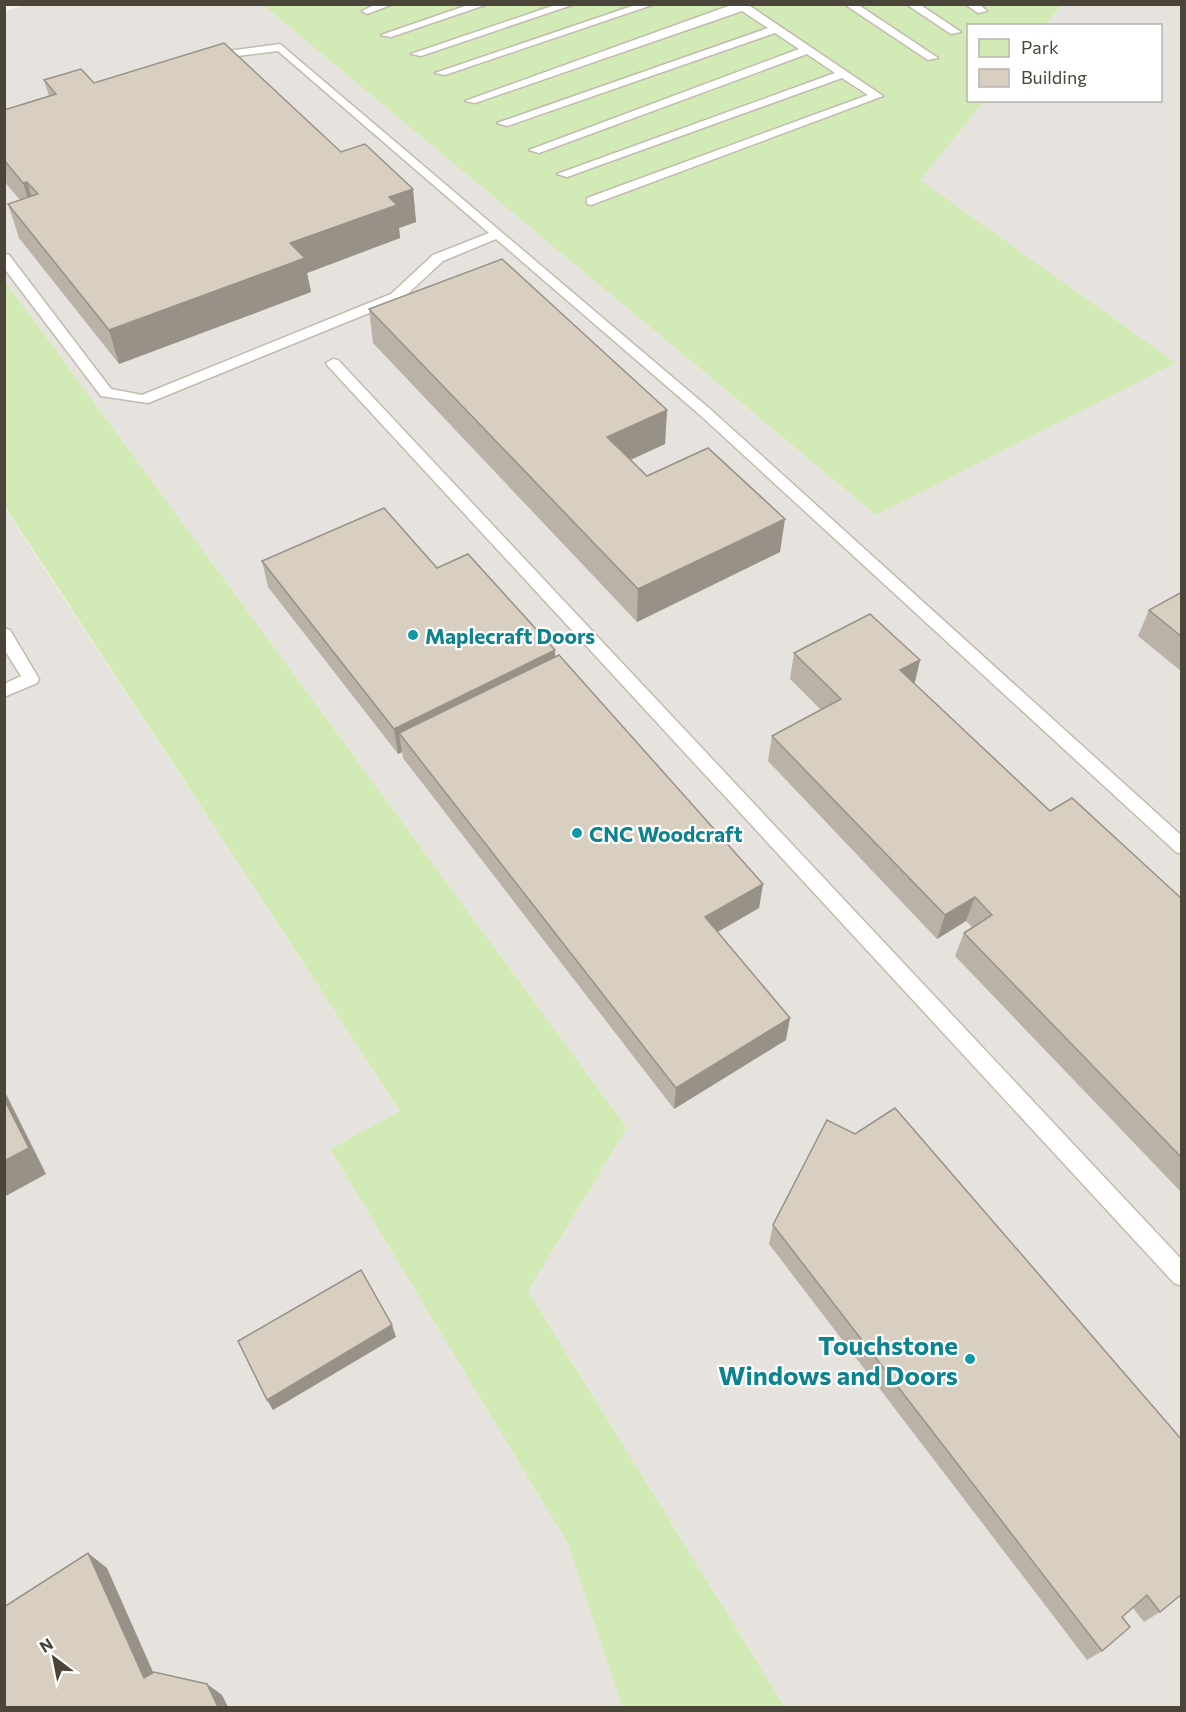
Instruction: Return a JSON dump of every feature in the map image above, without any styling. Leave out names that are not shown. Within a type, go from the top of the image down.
[{"type":"lane","points":[[368,11],[388,4]]},
{"type":"lane","points":[[387,35],[483,4]]},
{"type":"lane","points":[[417,54],[570,4]]},
{"type":"lane","points":[[441,73],[651,4]]},
{"type":"lane","points":[[849,4],[932,58]]},
{"type":"lane","points":[[911,4],[955,32]]},
{"type":"lane","points":[[970,4],[982,11]]},
{"type":"lane","points":[[471,101],[741,6],[877,96],[591,201]]},
{"type":"lane","points":[[503,123],[776,29]]},
{"type":"lane","points":[[198,58],[280,47],[705,412],[1182,847]]},
{"type":"lane","points":[[534,150],[808,50]]},
{"type":"lane","points":[[563,174],[843,74]]},
{"type":"lane","points":[[4,258],[106,393],[143,400],[396,297],[438,258],[497,234]]},
{"type":"lane","points":[[333,363],[1182,1276]]},
{"type":"lane","points":[[4,634],[31,680],[4,691]]},
{"type":"shaded area","points":[[27,4],[263,5],[876,515],[1176,363],[919,180],[983,102],[1162,102],[1162,24],[1046,24],[1062,5],[1181,5],[1181,1707],[785,1707],[528,1291],[627,1128],[5,281],[4,12]]},
{"type":"shaded area","points":[[4,507],[400,1111],[330,1149],[568,1544],[622,1707],[5,1707]]},
{"type":"green space","points":[[263,5],[1062,5],[1046,24],[967,24],[967,102],[983,102],[920,180],[1176,363],[876,515]]},
{"type":"green space","points":[[5,281],[627,1128],[528,1291],[785,1707],[622,1707],[568,1544],[330,1149],[400,1111],[5,507]]},
{"type":"building","points":[[224,43],[341,152],[365,144],[413,189],[389,197],[397,205],[290,243],[305,258],[109,330],[8,204],[38,194],[27,182],[23,183],[4,160],[4,110],[56,94],[44,80],[81,69],[94,83]]},
{"type":"building","points":[[502,259],[667,410],[607,437],[647,476],[708,448],[785,519],[638,589],[369,309]]},
{"type":"building","name":"Maplecraft Doors","points":[[384,508],[437,568],[468,554],[555,650],[394,729],[262,561]]},
{"type":"building","points":[[1182,592],[1182,637],[1149,610]]},
{"type":"building","points":[[870,614],[920,660],[900,670],[1050,811],[1072,798],[1182,899],[1182,1158],[964,933],[992,915],[975,897],[945,915],[772,736],[841,699],[794,653]]},
{"type":"building","name":"CNC Woodcraft","points":[[559,655],[763,884],[705,917],[790,1018],[676,1088],[399,733]]},
{"type":"building","points":[[4,1099],[29,1148],[4,1161]]},
{"type":"building","name":"Touchstone Windows and Doors","points":[[895,1108],[1182,1440],[1182,1594],[1160,1612],[1147,1595],[1122,1617],[1130,1627],[1102,1651],[773,1225],[827,1120],[855,1134]]},
{"type":"building","points":[[361,1270],[392,1325],[267,1400],[238,1341]]},
{"type":"building","points":[[88,1553],[144,1678],[154,1672],[207,1684],[218,1707],[4,1707],[4,1607]]},
{"type":"place","name":"Maplecraft Doors","points":[[413,635]]},
{"type":"place","name":"CNC Woodcraft","points":[[577,833]]},
{"type":"place","name":"Touchstone Windows and Doors","points":[[970,1359]]}]
